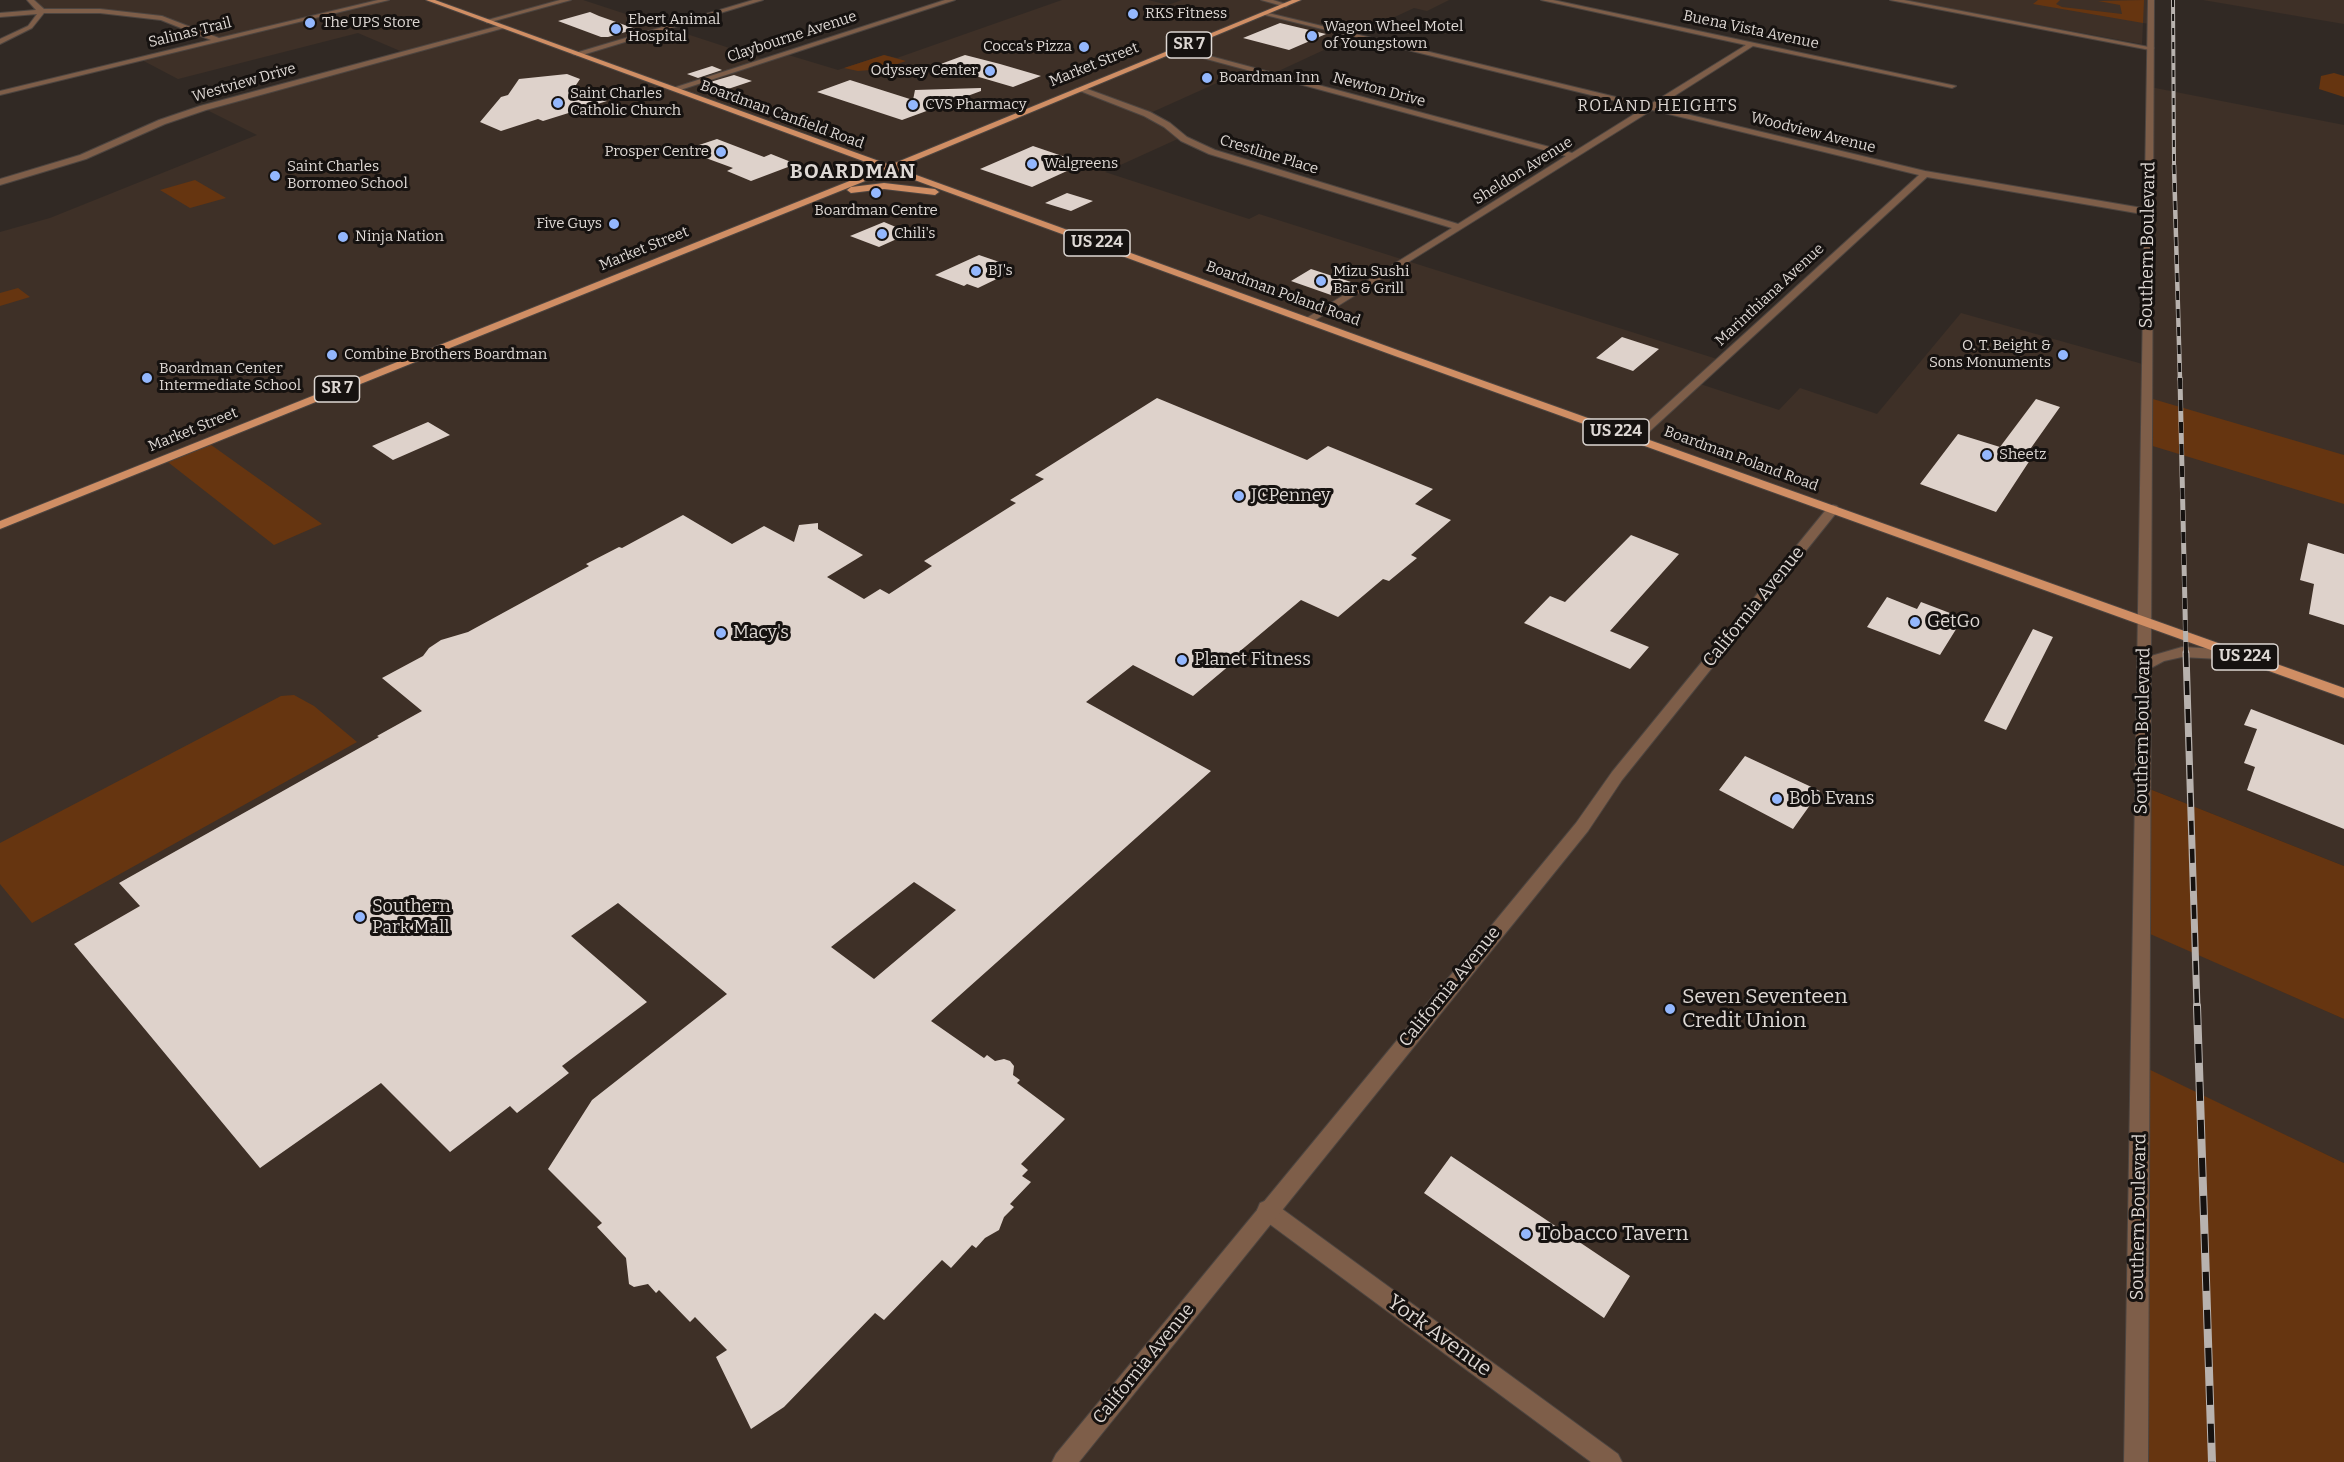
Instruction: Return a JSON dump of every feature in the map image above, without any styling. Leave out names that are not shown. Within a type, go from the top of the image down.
[{"type":"main road","name":"Boardman Canfield Road","points":[[429,0],[890,168]]},
{"type":"main road","name":"Market Street","points":[[0,525],[890,168],[1298,0]]},
{"type":"main road","name":"Boardman Poland Road","points":[[890,168],[1635,439],[2344,693]]},
{"type":"main road","points":[[822,195],[870,188],[898,187],[984,202]]},
{"type":"street","points":[[30,0],[42,11]]},
{"type":"street","name":"Salinas Trail","points":[[0,93],[386,0]]},
{"type":"street","points":[[487,21],[568,0]]},
{"type":"street","points":[[576,54],[760,0]]},
{"type":"street","name":"Claybourne Avenue","points":[[674,89],[952,0]]},
{"type":"street","points":[[1264,0],[1286,5]]},
{"type":"street","name":"Buena Vista Avenue","points":[[1544,0],[1952,86]]},
{"type":"street","points":[[1893,0],[2150,48]]},
{"type":"street","name":"Southern Boulevard","points":[[2136,1462],[2151,0]]},
{"type":"street","points":[[0,42],[30,27],[42,11]]},
{"type":"street","points":[[0,15],[42,11],[100,11],[147,15],[176,22],[218,40]]},
{"type":"street","name":"Woodview Avenue","points":[[1264,14],[1925,174],[2148,212]]},
{"type":"street","name":"Westview Drive","points":[[0,182],[83,157],[162,122],[203,108],[502,27]]},
{"type":"street","name":"Sheldon Avenue","points":[[1309,321],[1752,44]]},
{"type":"street","name":"Newton Drive","points":[[1177,50],[1574,156]]},
{"type":"street","name":"Crestline Place","points":[[1079,89],[1147,114],[1200,148],[1459,228]]},
{"type":"street","name":"Marinthiana Avenue","points":[[1635,439],[1925,174]]},
{"type":"street","name":"California Avenue","points":[[1064,1462],[1267,1210],[1582,827],[1617,776],[1833,509]]},
{"type":"street","points":[[2143,666],[2160,657],[2186,652],[2238,655]]},
{"type":"street","name":"York Avenue","points":[[1267,1210],[1610,1462]]},
{"type":"shaded area","points":[[30,0],[583,0],[766,60],[785,54],[838,70],[884,55],[897,58],[1062,0],[1148,0],[1168,5],[1182,0],[1449,0],[1427,11],[1414,8],[1270,75],[1248,69],[1148,114],[1182,137],[1105,172],[1249,219],[1259,214],[1720,360],[1697,383],[1779,410],[1800,388],[1877,414],[1961,313],[2146,365],[2150,87],[2344,125],[2344,866],[2142,786],[2141,929],[2344,1019],[2344,1163],[2140,1066],[2136,1462],[0,1462],[0,232],[50,218],[257,135],[203,108],[405,53],[358,33],[178,79],[140,59],[217,40],[176,22],[137,13],[42,11]]},
{"type":"shaded area","points":[[1904,0],[2151,0],[2151,24],[2143,23],[2142,44]]},
{"type":"shaded area","points":[[2038,0],[2060,0],[2056,4],[2062,7],[2122,14],[2120,5],[2098,1],[2144,0],[2143,23],[2033,4]]},
{"type":"shaded area","points":[[2203,0],[2344,0],[2344,24]]},
{"type":"shaded area","points":[[884,55],[906,61],[883,69],[858,71],[844,68]]},
{"type":"shaded area","points":[[2334,73],[2344,76],[2344,97],[2319,89],[2321,76]]},
{"type":"shaded area","points":[[195,180],[226,198],[190,208],[160,190]]},
{"type":"shaded area","points":[[18,288],[30,297],[0,306],[0,293]]},
{"type":"shaded area","points":[[2146,397],[2344,455],[2344,504],[2146,444]]},
{"type":"shaded area","points":[[207,442],[322,524],[274,545],[164,459]]},
{"type":"shaded area","points":[[294,695],[314,706],[357,742],[32,923],[0,884],[0,843],[281,696]]},
{"type":"shaded area","points":[[2142,786],[2344,866],[2344,1019],[2141,930]]},
{"type":"shaded area","points":[[2140,1065],[2344,1163],[2344,1462],[2136,1462]]},
{"type":"building","points":[[590,12],[636,29],[601,37],[558,21]]},
{"type":"building","name":"Wagon Wheel Motel of Youngstown","points":[[1280,23],[1326,34],[1289,50],[1243,38]]},
{"type":"building","name":"Odyssey Center","points":[[965,55],[1041,76],[1013,87],[938,65]]},
{"type":"building","points":[[712,66],[722,70],[698,78],[687,74]]},
{"type":"building","name":"Saint Charles Catholic Church","points":[[567,74],[580,79],[574,88],[607,101],[543,121],[538,119],[501,131],[480,122],[501,97],[508,95],[519,79]]},
{"type":"building","points":[[734,75],[752,81],[728,89],[710,82]]},
{"type":"building","points":[[850,80],[913,100],[915,90],[981,88],[981,91],[902,120],[817,92]]},
{"type":"building","points":[[717,139],[764,157],[771,154],[796,164],[751,181],[727,171],[733,168],[684,150]]},
{"type":"building","name":"Walgreens","points":[[1033,146],[1074,160],[1070,162],[1080,165],[1032,187],[980,169]]},
{"type":"building","points":[[1067,193],[1093,201],[1071,211],[1045,203]]},
{"type":"building","name":"Chili's","points":[[884,222],[910,233],[879,247],[850,236]]},
{"type":"building","name":"BJ's","points":[[979,255],[1014,267],[1007,270],[1011,272],[978,288],[967,284],[964,286],[935,275]]},
{"type":"building","name":"Mizu Sushi Bar & Grill","points":[[1311,269],[1351,282],[1331,295],[1291,281]]},
{"type":"building","points":[[1622,337],[1659,349],[1633,371],[1596,358]]},
{"type":"building","name":"Southern Park Mall","points":[[1157,398],[1307,460],[1328,446],[1433,489],[1415,504],[1451,520],[1411,555],[1417,558],[1389,581],[1383,579],[1338,617],[1301,600],[1239,652],[1243,654],[1193,696],[1133,665],[1086,702],[1211,771],[931,1021],[984,1058],[987,1055],[995,1061],[1004,1059],[1010,1061],[1014,1066],[1013,1075],[1020,1080],[1017,1083],[1065,1119],[1021,1164],[1028,1170],[1022,1176],[1031,1182],[1010,1204],[1014,1207],[1004,1217],[999,1230],[985,1238],[976,1248],[972,1245],[951,1268],[942,1260],[884,1320],[875,1313],[784,1407],[751,1429],[716,1357],[727,1350],[695,1317],[690,1322],[659,1290],[656,1293],[648,1284],[634,1287],[629,1284],[626,1258],[597,1227],[602,1223],[548,1169],[592,1100],[727,994],[618,903],[571,936],[647,1002],[562,1066],[569,1073],[517,1113],[510,1106],[450,1152],[381,1083],[260,1168],[74,944],[140,906],[119,883],[422,711],[382,678],[423,656],[429,648],[441,640],[468,632],[589,566],[586,564],[619,547],[622,548],[683,515],[732,544],[764,526],[794,542],[799,525],[818,523],[818,529],[863,555],[827,577],[864,599],[880,589],[889,594],[932,566],[924,561],[1016,503],[1010,500],[1044,479],[1035,475]],"holes":[[[914,882],[956,910],[874,979],[831,947]]]},
{"type":"building","points":[[2036,399],[2060,407],[2026,455],[2032,457],[1996,512],[1920,484],[1958,434],[2000,447]]},
{"type":"building","points":[[428,422],[450,435],[393,460],[372,446]]},
{"type":"building","points":[[1631,535],[1679,554],[1610,631],[1649,647],[1630,669],[1524,623],[1550,596],[1565,602]]},
{"type":"building","points":[[2308,543],[2344,554],[2344,625],[2309,614],[2314,584],[2300,580]]},
{"type":"building","name":"GetGo","points":[[1887,597],[1917,609],[1921,602],[1963,618],[1940,655],[1867,627]]},
{"type":"building","name":"GetGo","points":[[2033,629],[2053,637],[2006,730],[1984,721]]},
{"type":"building","points":[[2251,709],[2344,745],[2344,829],[2247,790],[2255,767],[2244,763],[2257,729],[2244,725]]},
{"type":"building","name":"Bob Evans","points":[[1745,756],[1820,791],[1793,829],[1719,790]]},
{"type":"building","name":"Tobacco Tavern","points":[[1451,1156],[1630,1276],[1604,1318],[1424,1193]]},
{"type":"railway","points":[[2173,0],[2174,166]]},
{"type":"railway","points":[[2174,165],[2180,380]]},
{"type":"railway","points":[[2180,378],[2186,654]]},
{"type":"railway","points":[[2186,653],[2197,1008]]},
{"type":"railway","points":[[2197,1006],[2212,1462]]},
{"type":"place","name":"RKS Fitness","points":[[1133,14]]},
{"type":"place","name":"The UPS Store","points":[[310,23]]},
{"type":"place","name":"Ebert Animal Hospital","points":[[616,29]]},
{"type":"place","name":"Wagon Wheel Motel of Youngstown","points":[[1312,36]]},
{"type":"place","name":"Cocca's Pizza","points":[[1084,47]]},
{"type":"place","name":"Odyssey Center","points":[[990,71]]},
{"type":"place","name":"Boardman Inn","points":[[1207,78]]},
{"type":"place","name":"Saint Charles Catholic Church","points":[[558,103]]},
{"type":"place","name":"CVS Pharmacy","points":[[913,105]]},
{"type":"place","name":"Prosper Centre","points":[[721,152]]},
{"type":"place","name":"Walgreens","points":[[1032,164]]},
{"type":"place","name":"Saint Charles Borromeo School","points":[[275,176]]},
{"type":"place","name":"Boardman Centre","points":[[876,193]]},
{"type":"place","name":"Five Guys","points":[[614,224]]},
{"type":"place","name":"Chili's","points":[[882,234]]},
{"type":"place","name":"Ninja Nation","points":[[343,237]]},
{"type":"place","name":"BJ's","points":[[976,271]]},
{"type":"place","name":"Mizu Sushi Bar & Grill","points":[[1321,281]]},
{"type":"place","name":"Combine Brothers Boardman","points":[[332,355]]},
{"type":"place","name":"O. T. Beight & Sons Monuments","points":[[2063,355]]},
{"type":"place","name":"Boardman Center Intermediate School","points":[[147,378]]},
{"type":"place","name":"Sheetz","points":[[1987,455]]},
{"type":"place","name":"JCPenney","points":[[1239,496]]},
{"type":"place","name":"GetGo","points":[[1915,622]]},
{"type":"place","name":"Macy's","points":[[721,633]]},
{"type":"place","name":"Planet Fitness","points":[[1182,660]]},
{"type":"place","name":"Bob Evans","points":[[1777,799]]},
{"type":"place","name":"Southern Park Mall","points":[[360,917]]},
{"type":"place","name":"Seven Seventeen Credit Union","points":[[1670,1009]]},
{"type":"place","name":"Tobacco Tavern","points":[[1526,1234]]},
{"type":"district","name":"ROLAND HEIGHTS","points":[[1658,107]]},
{"type":"district","name":"BOARDMAN","points":[[853,172]]}]
